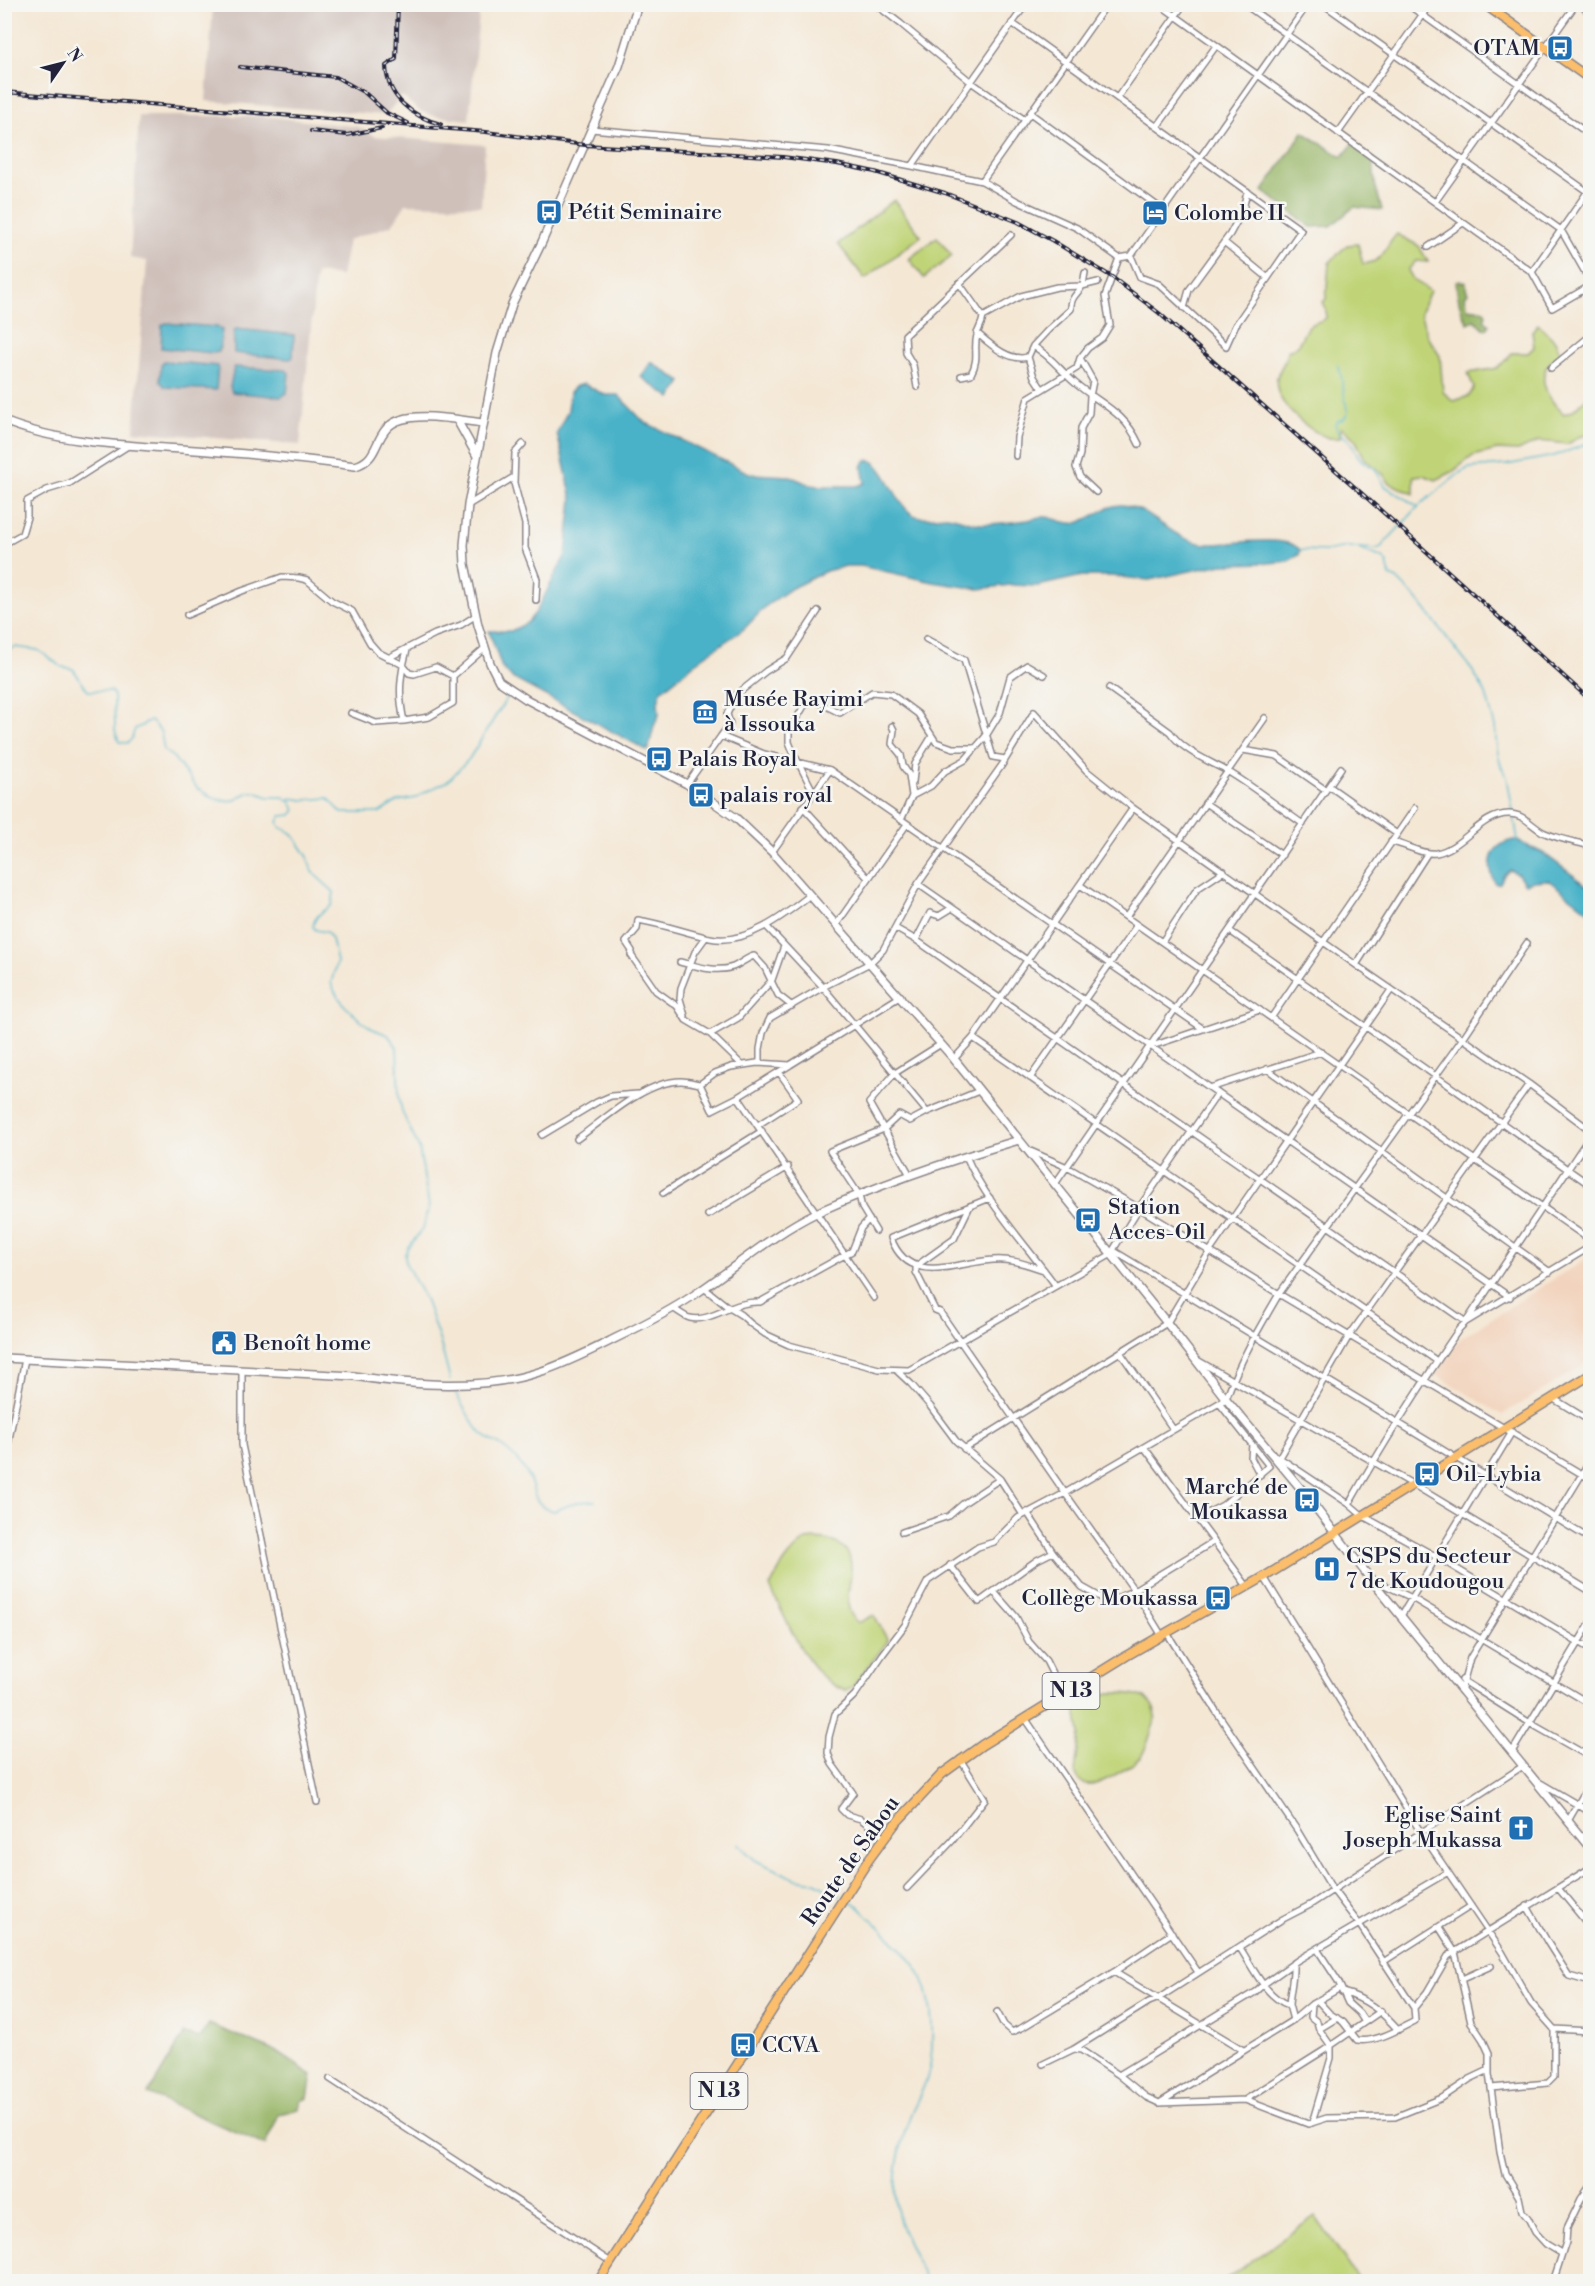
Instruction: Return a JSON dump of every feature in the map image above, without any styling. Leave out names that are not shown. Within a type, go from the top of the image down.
[{"type":"main road","points":[[1484,4],[1590,72]]},
{"type":"main road","points":[[1494,4],[1590,79]]},
{"type":"main road","name":"Route de Sabou","points":[[598,2282],[727,2078],[885,1838],[936,1780],[960,1760],[1024,1718],[1264,1577],[1456,1459],[1509,1430],[1590,1375]]},
{"type":"street","points":[[638,4],[619,66],[546,234],[512,304],[497,353],[482,423],[468,505],[464,545],[465,564],[476,616],[494,674],[506,687],[526,699],[687,784],[736,818],[772,852],[954,1059],[1167,1323],[1269,1466],[1223,1505],[1196,1519]]},
{"type":"street","points":[[874,4],[883,7],[971,82],[1025,120]]},
{"type":"street","points":[[912,166],[1026,4]]},
{"type":"street","points":[[982,181],[1107,4]]},
{"type":"street","points":[[1159,4],[1532,272],[1552,308],[1590,286]]},
{"type":"street","points":[[1117,98],[1184,4]]},
{"type":"street","points":[[1244,4],[1561,230],[1590,281]]},
{"type":"street","points":[[591,129],[828,150],[982,181],[1017,201],[1077,228],[1119,258],[1131,256],[1308,4]]},
{"type":"street","points":[[1323,4],[1590,192],[1532,272]]},
{"type":"street","points":[[1407,4],[1590,135]]},
{"type":"street","points":[[1338,134],[1430,4]]},
{"type":"street","points":[[1435,202],[1577,4],[1590,13]]},
{"type":"street","points":[[1012,23],[1301,230],[1235,326],[1226,346],[1159,284],[1140,277],[1131,256]]},
{"type":"street","points":[[1157,127],[1216,46]]},
{"type":"street","points":[[1030,113],[1163,210]]},
{"type":"street","points":[[1184,308],[1189,290],[1224,242],[1243,210],[1247,191]]},
{"type":"street","points":[[1428,247],[1463,223]]},
{"type":"street","points":[[917,387],[906,353],[905,334],[1011,235]]},
{"type":"street","points":[[1224,242],[1268,278]]},
{"type":"street","points":[[1016,456],[1017,437],[1028,398],[1077,368],[1080,358],[1088,348],[1102,338],[1110,325],[1105,296],[1119,258]]},
{"type":"street","points":[[1042,389],[1034,377],[1028,357],[1033,346],[1071,309],[1071,303],[1082,286],[1085,273]]},
{"type":"street","points":[[983,317],[1021,296],[1057,287],[1082,286],[1098,282]]},
{"type":"street","points":[[959,283],[983,317],[982,327],[977,333],[977,356],[974,368],[971,374],[961,376]]},
{"type":"street","points":[[977,333],[1005,354],[1019,359],[1028,357]]},
{"type":"street","points":[[1551,368],[1590,336]]},
{"type":"street","points":[[1033,346],[1047,354],[1076,383],[1124,420],[1133,431],[1139,444]]},
{"type":"street","points":[[1080,358],[1093,381],[1089,413],[1081,428],[1080,454],[1076,467],[1080,477],[1096,492]]},
{"type":"street","points":[[4,421],[47,434],[129,445],[268,455],[355,466],[364,463],[372,456],[385,429],[393,422],[424,417],[482,423]]},
{"type":"street","points":[[457,420],[477,456]]},
{"type":"street","points":[[523,444],[515,453],[514,483],[525,524],[525,548],[537,579],[536,600]]},
{"type":"street","points":[[4,544],[22,534],[27,517],[27,501],[47,490],[70,483],[129,445]]},
{"type":"street","points":[[468,505],[514,477]]},
{"type":"street","points":[[188,615],[242,591],[282,577],[299,578],[307,580],[332,601],[352,611],[370,643],[388,658],[403,665],[409,673],[414,674],[436,668],[453,676]]},
{"type":"street","points":[[687,784],[730,724],[727,714],[736,695],[766,671],[788,658],[818,611]]},
{"type":"street","points":[[388,658],[435,634],[462,625],[476,616]]},
{"type":"street","points":[[926,639],[964,660],[993,757],[1005,759]]},
{"type":"street","points":[[351,713],[376,723],[429,717],[453,703],[453,676],[485,648]]},
{"type":"street","points":[[404,721],[399,699],[407,649]]},
{"type":"street","points":[[912,796],[932,786],[945,771],[965,760],[986,736],[1000,712],[1010,677],[1027,665],[1044,675]]},
{"type":"street","points":[[1109,688],[1170,732],[1175,739],[1198,755],[1228,771],[1303,824]]},
{"type":"street","points":[[814,793],[789,742],[789,732],[804,706],[814,700],[840,713],[872,692],[891,694],[918,714],[936,742],[953,748],[975,748]]},
{"type":"street","points":[[760,1063],[763,1033],[770,1018],[870,963],[883,950],[918,885],[1005,759],[1034,712],[1087,771],[1133,808],[1529,1084],[1590,1130]]},
{"type":"street","points":[[1126,917],[1265,718]]},
{"type":"street","points":[[892,726],[894,729],[892,744],[901,755],[903,766],[909,775],[912,796]]},
{"type":"street","points":[[721,736],[764,754],[830,770],[1202,1028]]},
{"type":"street","points":[[836,925],[904,822],[912,796],[915,764],[932,736]]},
{"type":"street","points":[[1242,750],[1276,756],[1397,834]]},
{"type":"street","points":[[1055,1184],[1341,768]]},
{"type":"street","points":[[772,852],[830,770]]},
{"type":"street","points":[[1205,803],[1282,855]]},
{"type":"street","points":[[803,807],[868,878]]},
{"type":"street","points":[[954,1059],[973,1038],[1133,808]]},
{"type":"street","points":[[1270,1017],[1415,808]]},
{"type":"street","points":[[1391,842],[1403,844],[1427,854],[1439,853],[1457,844],[1493,817],[1512,814],[1527,820],[1545,833],[1590,846]]},
{"type":"street","points":[[1356,965],[1427,854]]},
{"type":"street","points":[[1162,942],[1197,889],[1224,871]]},
{"type":"street","points":[[918,885],[1510,1297]]},
{"type":"street","points":[[1080,885],[1590,1240]]},
{"type":"street","points":[[742,1065],[710,1034],[686,1020],[676,1006],[656,991],[631,955],[633,951],[626,942],[637,929],[638,920],[727,940],[767,927],[810,895]]},
{"type":"street","points":[[916,940],[930,913],[939,916],[952,909]]},
{"type":"street","points":[[1030,1078],[1137,925]]},
{"type":"street","points":[[767,927],[823,987],[927,1112]]},
{"type":"street","points":[[895,928],[916,940],[1466,1322]]},
{"type":"street","points":[[1230,931],[1590,1185]]},
{"type":"street","points":[[686,1020],[680,999],[681,988],[695,952],[706,937]]},
{"type":"street","points":[[885,1838],[861,1819],[848,1815],[841,1809],[853,1793],[832,1764],[828,1753],[829,1737],[835,1714],[855,1695],[905,1625],[928,1581],[978,1547],[994,1542],[1009,1525],[1025,1514],[1223,1401],[1254,1337],[1279,1294],[1463,1038],[1527,944]]},
{"type":"street","points":[[710,1034],[738,1018],[771,982],[784,946]]},
{"type":"street","points":[[680,962],[723,969],[733,967],[745,958],[754,956],[765,968],[778,995],[792,1006]]},
{"type":"street","points":[[964,1449],[1167,1323],[1210,1251],[1391,990]]},
{"type":"street","points":[[700,1084],[712,1110],[738,1097],[901,996]]},
{"type":"street","points":[[1150,1046],[1260,1010]]},
{"type":"street","points":[[973,1038],[1437,1361]]},
{"type":"street","points":[[910,1175],[869,1103],[895,1073],[941,1044]]},
{"type":"street","points":[[1210,1088],[1321,1052]]},
{"type":"street","points":[[577,1139],[640,1093],[664,1083],[681,1081],[700,1084],[715,1073],[742,1065],[760,1063],[790,1065]]},
{"type":"street","points":[[1267,1069],[1550,1272]]},
{"type":"street","points":[[758,1125],[798,1099],[779,1072]]},
{"type":"street","points":[[1278,1459],[1349,1336],[1529,1084]]},
{"type":"street","points":[[876,1231],[862,1208],[859,1195],[830,1151],[884,1130],[898,1115],[910,1121],[979,1091]]},
{"type":"street","points":[[542,1136],[604,1099],[611,1096],[640,1093]]},
{"type":"street","points":[[704,1288],[765,1334],[789,1344],[879,1369],[909,1370],[1112,1253],[1139,1208],[1218,1093]]},
{"type":"street","points":[[738,1097],[788,1167],[874,1298]]},
{"type":"street","points":[[663,1193],[762,1131]]},
{"type":"street","points":[[1349,1504],[1373,1461],[1425,1379],[1492,1284],[1590,1136]]},
{"type":"street","points":[[4,1358],[354,1376],[398,1383],[456,1384],[505,1380],[538,1372],[597,1348],[674,1308],[761,1246],[818,1212],[910,1175],[1019,1140]]},
{"type":"street","points":[[1028,1150],[1067,1167],[1139,1208],[1590,1479]]},
{"type":"street","points":[[966,1156],[974,1174],[990,1198],[1056,1286]]},
{"type":"street","points":[[708,1215],[788,1167]]},
{"type":"street","points":[[990,1198],[891,1238],[894,1247],[904,1259],[916,1266],[944,1269],[994,1260],[1010,1260],[1044,1270]]},
{"type":"street","points":[[916,1266],[954,1239],[970,1206]]},
{"type":"street","points":[[674,1308],[689,1318],[708,1317],[744,1302],[760,1302],[852,1251],[861,1228],[869,1219]]},
{"type":"street","points":[[1466,1322],[1590,1247]]},
{"type":"street","points":[[1112,1253],[1590,1539]]},
{"type":"street","points":[[916,1266],[916,1272],[935,1310],[940,1312],[1165,1634],[1297,1830],[1333,1890],[1359,1924],[1414,2008],[1414,2021],[1367,2042],[1356,2040],[1343,2022],[1315,2003]]},
{"type":"street","points":[[1120,1352],[1173,1429]]},
{"type":"street","points":[[1193,1357],[1414,1485],[1590,1591]]},
{"type":"street","points":[[4,1464],[25,1359]]},
{"type":"street","points":[[894,1369],[911,1384],[964,1449],[1000,1479],[1053,1552],[1082,1587],[1109,1602],[1134,1590],[1213,1542]]},
{"type":"street","points":[[242,1371],[242,1445],[317,1802]]},
{"type":"street","points":[[1554,1399],[1590,1421]]},
{"type":"street","points":[[1223,1401],[1278,1459],[1369,1577],[1590,1848]]},
{"type":"street","points":[[1401,1616],[1485,1477],[1509,1430]]},
{"type":"street","points":[[1252,1444],[1251,1458],[1260,1475]]},
{"type":"street","points":[[1144,1446],[1247,1586]]},
{"type":"street","points":[[1278,1459],[1349,1504],[1363,1516],[1437,1557],[1590,1649]]},
{"type":"street","points":[[1461,1690],[1470,1658],[1590,1461]]},
{"type":"street","points":[[902,1532],[949,1516],[1000,1479]]},
{"type":"street","points":[[950,1565],[980,1602],[1037,1560],[1053,1552]]},
{"type":"street","points":[[1264,1577],[1420,1831],[1487,1930],[1531,2003],[1554,2029],[1554,2077],[1552,2081],[1491,2088]]},
{"type":"street","points":[[1369,1577],[1412,1598],[1590,1704]]},
{"type":"street","points":[[994,1592],[1016,1617],[1029,1642],[1046,1661],[1063,1695]]},
{"type":"street","points":[[1512,1752],[1590,1623]]},
{"type":"street","points":[[1462,1680],[1590,1757]]},
{"type":"street","points":[[1024,1718],[1198,1972]]},
{"type":"street","points":[[907,1888],[952,1841],[985,1799],[960,1760]]},
{"type":"street","points":[[1043,2064],[1074,2049],[1240,1948],[1523,1766]]},
{"type":"street","points":[[1533,1778],[1590,1812]]},
{"type":"street","points":[[1568,1821],[1590,1783]]},
{"type":"street","points":[[1414,2008],[1427,1992],[1448,1956],[1590,1868]]},
{"type":"street","points":[[1119,2075],[1255,1992],[1317,1949],[1448,1872]]},
{"type":"street","points":[[1558,1888],[1590,1927]]},
{"type":"street","points":[[1383,1962],[1471,1906]]},
{"type":"street","points":[[1527,1906],[1569,1976],[1590,1982]]},
{"type":"street","points":[[1439,1927],[1455,1952],[1471,2022],[1489,2053],[1491,2088],[1505,2174],[1519,2197],[1522,2211],[1535,2232],[1546,2244],[1561,2253]]},
{"type":"street","points":[[997,2012],[1004,2025],[1012,2032],[1114,1972],[1172,1933]]},
{"type":"street","points":[[1240,1948],[1264,1984],[1277,1999],[1289,2005]]},
{"type":"street","points":[[1317,1949],[1338,1981],[1348,2003],[1365,2022]]},
{"type":"street","points":[[1293,1964],[1294,1976],[1290,1988],[1289,2005],[1293,2020]]},
{"type":"street","points":[[1462,1979],[1491,1966]]},
{"type":"street","points":[[1114,1972],[1243,2050]]},
{"type":"street","points":[[1160,2103],[1293,2020],[1315,2003],[1341,1990],[1358,1996],[1381,2011],[1398,2030]]},
{"type":"street","points":[[1312,2123],[1331,2058],[1330,2046],[1317,2022],[1311,2017],[1315,2003]]},
{"type":"street","points":[[1245,2100],[1381,2011]]},
{"type":"street","points":[[1319,2029],[1337,2018]]},
{"type":"street","points":[[1554,2029],[1590,2031]]},
{"type":"street","points":[[1074,2049],[1081,2050],[1119,2075],[1146,2097],[1160,2103],[1245,2100],[1308,2124],[1327,2118],[1395,2117],[1442,2098],[1470,2079],[1489,2070]]},
{"type":"street","points":[[330,2079],[611,2262]]},
{"type":"street","points":[[1553,2282],[1566,2242],[1567,2228],[1590,2186]]},
{"type":"shaded area","points":[[213,5],[480,5],[469,120],[435,116],[420,111],[402,96],[385,115],[206,101]]},
{"type":"shaded area","points":[[139,116],[263,116],[358,127],[375,136],[485,145],[481,206],[406,204],[392,225],[348,240],[341,276],[316,273],[300,445],[134,431],[147,261],[130,258]]},
{"type":"shaded area","points":[[1590,1256],[1590,1361],[1502,1415],[1435,1374],[1461,1338]]},
{"type":"green space","points":[[1303,132],[1342,157],[1353,144],[1373,158],[1375,184],[1382,210],[1354,207],[1331,226],[1311,227],[1263,191]]},
{"type":"green space","points":[[894,200],[921,236],[865,279],[838,244]]},
{"type":"green space","points":[[1397,234],[1419,246],[1428,262],[1416,261],[1408,270],[1413,279],[1430,291],[1420,313],[1427,335],[1440,356],[1443,392],[1454,401],[1469,396],[1474,388],[1468,373],[1498,368],[1512,353],[1528,353],[1534,347],[1532,331],[1538,324],[1555,341],[1561,354],[1546,368],[1544,383],[1547,391],[1564,414],[1572,411],[1590,395],[1590,435],[1581,436],[1568,444],[1539,441],[1518,451],[1497,450],[1473,456],[1452,472],[1436,480],[1423,475],[1414,476],[1414,494],[1389,483],[1383,474],[1365,459],[1355,439],[1341,427],[1340,438],[1328,438],[1310,428],[1292,413],[1280,396],[1277,378],[1287,351],[1298,344],[1310,325],[1326,318],[1323,302],[1326,299],[1329,263],[1347,245],[1358,244],[1363,264],[1376,260]]},
{"type":"green space","points":[[937,237],[952,256],[924,278],[909,259]]},
{"type":"green space","points":[[1456,281],[1466,282],[1467,308],[1484,310],[1486,315],[1484,320],[1489,325],[1488,328],[1485,329],[1474,320],[1468,323],[1465,318],[1457,292]]},
{"type":"green space","points":[[819,1539],[844,1548],[848,1553],[851,1567],[848,1600],[852,1616],[858,1623],[874,1615],[888,1641],[853,1686],[846,1691],[820,1674],[810,1662],[791,1631],[770,1587],[785,1561],[806,1540]]},
{"type":"green space","points":[[1109,1693],[1132,1694],[1146,1699],[1155,1710],[1156,1719],[1144,1751],[1138,1759],[1108,1778],[1086,1785],[1075,1772],[1080,1734],[1075,1701]]},
{"type":"green space","points":[[209,2024],[277,2052],[312,2075],[308,2098],[301,2101],[299,2109],[279,2114],[265,2145],[148,2094],[184,2034],[200,2038]]},
{"type":"green space","points":[[1315,2216],[1360,2281],[1223,2281]]},
{"type":"water","points":[[166,323],[217,327],[222,330],[219,352],[161,348],[162,325]]},
{"type":"water","points":[[236,329],[294,335],[293,357],[290,359],[234,353],[234,331]]},
{"type":"water","points":[[164,361],[218,366],[216,390],[165,387],[160,381],[161,364]]},
{"type":"water","points":[[651,362],[682,382],[671,398],[641,377]]},
{"type":"water","points":[[234,367],[286,370],[289,373],[287,393],[281,397],[232,392],[230,387]]},
{"type":"water","points":[[584,384],[605,395],[618,395],[644,422],[751,474],[789,476],[819,486],[857,486],[865,483],[862,467],[865,461],[871,460],[878,466],[909,512],[920,517],[947,516],[982,524],[1044,517],[1076,523],[1110,507],[1122,505],[1143,512],[1173,532],[1195,542],[1208,544],[1283,542],[1300,550],[1299,555],[1288,561],[1222,564],[1149,580],[1082,576],[1038,586],[1010,585],[979,589],[933,582],[861,566],[846,566],[826,571],[792,588],[766,606],[744,629],[703,657],[661,691],[658,702],[659,715],[648,751],[512,678],[502,668],[489,631],[511,631],[527,623],[536,612],[566,554],[572,499],[557,433],[568,410],[570,392],[576,386]]},
{"type":"water","points":[[1515,840],[1543,853],[1590,888],[1590,912],[1548,880],[1525,884],[1518,874],[1510,870],[1500,883],[1496,884],[1491,869],[1492,856],[1501,845]]},
{"type":"waterway","points":[[1338,365],[1348,413],[1343,420],[1335,424],[1339,434],[1350,442],[1361,460],[1374,467],[1385,486],[1417,506]]},
{"type":"waterway","points":[[1300,550],[1326,551],[1347,547],[1380,548],[1421,504],[1461,472],[1469,468],[1506,465],[1554,456],[1590,443]]},
{"type":"waterway","points":[[1359,549],[1383,558],[1387,563],[1390,576],[1397,579],[1417,599],[1472,670],[1486,694],[1495,727],[1501,766],[1507,777],[1518,840]]},
{"type":"waterway","points":[[4,654],[14,647],[38,650],[62,667],[73,669],[88,691],[111,691],[114,696],[115,730],[119,742],[127,743],[131,740],[135,729],[151,721],[161,732],[164,751],[173,757],[197,788],[212,797],[225,801],[235,800],[249,792],[254,792],[269,797],[283,797],[291,802],[295,810],[291,815],[281,816],[278,822],[280,827],[292,833],[308,857],[312,872],[334,892],[332,905],[317,917],[313,927],[316,930],[327,932],[332,939],[337,962],[331,983],[345,1006],[361,1021],[388,1035],[397,1047],[402,1112],[419,1148],[429,1206],[423,1229],[405,1254],[406,1264],[425,1299],[450,1380]]},
{"type":"waterway","points":[[4,681],[4,690]]},
{"type":"waterway","points":[[287,801],[291,798],[304,800],[328,798],[342,813],[379,813],[398,801],[416,798],[448,781],[469,759],[510,693]]},
{"type":"waterway","points":[[453,1388],[480,1432],[504,1448],[521,1465],[529,1478],[537,1500],[546,1508],[554,1511],[577,1502],[595,1501]]},
{"type":"waterway","points":[[738,1844],[755,1860],[796,1879],[815,1882],[841,1896]]},
{"type":"waterway","points":[[848,1900],[857,1905],[911,1960],[927,1990],[932,2029],[930,2067],[904,2136],[898,2158],[895,2190],[900,2221],[926,2282]]},
{"type":"railway","points":[[398,4],[396,59],[386,66],[387,77],[396,96],[411,111],[441,124]]},
{"type":"railway","points":[[240,67],[336,77],[365,93],[387,113],[408,123]]},
{"type":"railway","points":[[4,92],[486,132],[585,145],[783,157],[875,172],[945,193],[1018,222],[1053,241],[1112,277],[1159,313],[1590,700]]},
{"type":"railway","points":[[311,131],[347,135],[382,128]]},
{"type":"place","name":"OTAM","points":[[1560,48]]},
{"type":"place","name":"Pétit Seminaire","points":[[549,212]]},
{"type":"place","name":"Colombe II","points":[[1155,213]]},
{"type":"place","name":"Musée Rayimi à Issouka","points":[[705,712]]},
{"type":"place","name":"Palais Royal","points":[[659,759]]},
{"type":"place","name":"palais royal","points":[[701,795]]},
{"type":"place","name":"Station Acces-Oil","points":[[1088,1220]]},
{"type":"place","name":"Benoît home","points":[[224,1343]]},
{"type":"place","name":"Oil-Lybia","points":[[1427,1474]]},
{"type":"place","name":"Marché de Moukassa","points":[[1307,1500]]},
{"type":"place","name":"CSPS du Secteur 7 de Koudougou","points":[[1327,1569]]},
{"type":"place","name":"Collège Moukassa","points":[[1218,1598]]},
{"type":"place","name":"Eglise Saint Joseph Mukassa","points":[[1521,1828]]},
{"type":"place","name":"CCVA","points":[[743,2045]]}]
